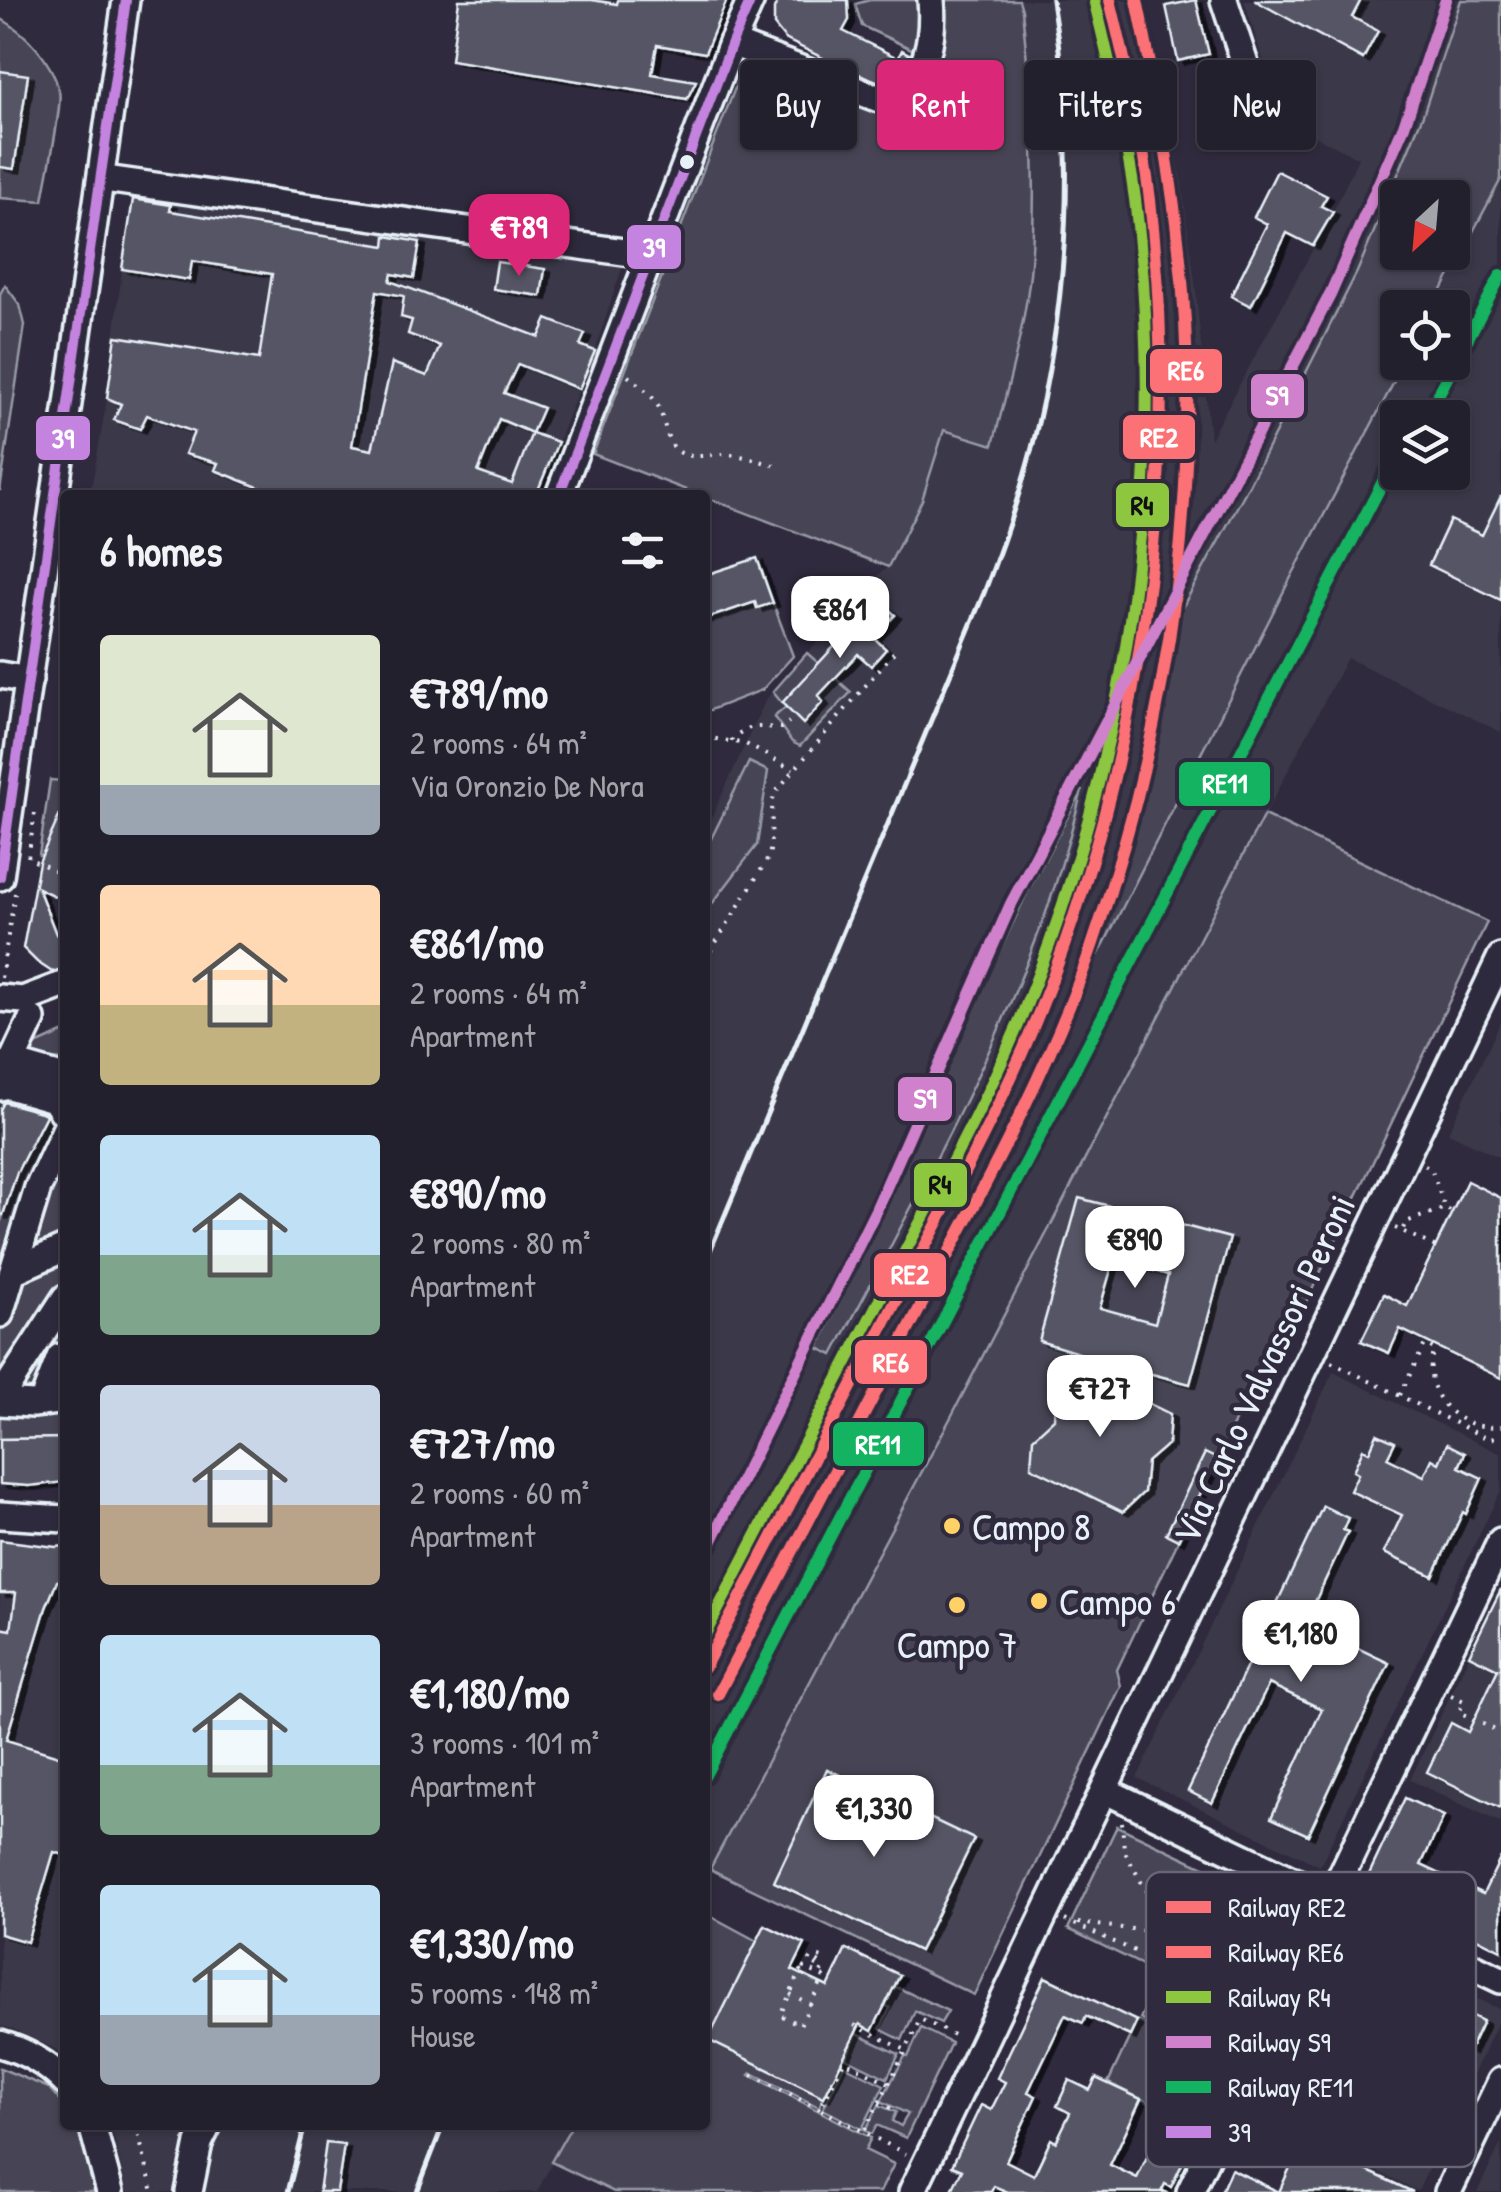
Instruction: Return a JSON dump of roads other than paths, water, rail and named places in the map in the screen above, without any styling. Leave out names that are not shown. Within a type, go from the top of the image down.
[{"type":"street","points":[[0,877],[126,0]]},
{"type":"street","points":[[561,490],[751,0]]},
{"type":"street","points":[[732,42],[903,108],[931,44],[932,0]]},
{"type":"street","points":[[1224,0],[1244,60]]},
{"type":"street","points":[[112,180],[631,254]]},
{"type":"street","points":[[0,675],[29,680]]},
{"type":"street","name":"Via Carlo Valvassori Peroni","points":[[912,2192],[1501,957]]},
{"type":"street","points":[[0,998],[23,1000],[60,986]]},
{"type":"street","points":[[5,1078],[32,1019]]},
{"type":"street","points":[[5,1078],[60,1078]]},
{"type":"street","points":[[5,1078],[54,1099],[60,1108]]},
{"type":"street","points":[[5,1293],[38,1188],[60,1141]]},
{"type":"street","points":[[5,1293],[60,1252]]},
{"type":"street","points":[[0,1400],[60,1306]]},
{"type":"street","points":[[42,1334],[60,1357]]},
{"type":"street","points":[[0,1400],[54,1401],[60,1370]]},
{"type":"street","points":[[0,1515],[60,1519]]},
{"type":"street","points":[[1343,1872],[1499,1549]]},
{"type":"street","points":[[1104,1790],[1276,1872]]},
{"type":"street","points":[[1476,1968],[1501,1980]]},
{"type":"street","points":[[0,2044],[40,2060],[60,2078]]},
{"type":"street","points":[[1476,2133],[1501,2081]]},
{"type":"street","points":[[93,2130],[110,2192]]},
{"type":"street","points":[[189,2192],[206,2130]]},
{"type":"street","points":[[1190,2192],[1202,2167]]},
{"type":"street","points":[[1448,2192],[1460,2167]]},
{"type":"railway","points":[[710,1251],[984,593],[1027,467],[1054,337],[1065,225],[1065,112],[1052,0]]},
{"type":"railway","points":[[710,1624],[998,1070],[1049,950],[1080,860],[1104,769],[1138,583],[1148,394],[1145,299],[1133,179],[1096,0]]},
{"type":"railway","points":[[288,2192],[304,2130]]},
{"type":"railway","points":[[417,2192],[441,2130]]},
{"type":"rail line","name":"RE2","points":[[710,1656],[1009,1081],[1075,913],[1105,814],[1145,612],[1161,406],[1159,303],[1150,200],[1110,0]]},
{"type":"rail line","name":"RE6","points":[[718,1694],[1037,1081],[1093,943],[1144,770],[1176,592],[1187,412],[1185,321],[1177,231],[1160,115],[1137,0]]},
{"type":"rail line","name":"S9","points":[[710,1544],[876,1210],[1011,904],[1330,295],[1404,126],[1446,0]]},
{"type":"rail line","name":"R4","points":[[710,1624],[961,1146],[1025,1008],[1061,912],[1114,712],[1131,611],[1147,405],[1135,199],[1095,3]]},
{"type":"rail line","name":"RE11","points":[[1435,400],[1501,275]]},
{"type":"rail line","name":"RE11","points":[[710,1765],[1380,487]]},
{"type":"place","name":"Campo 8","points":[[952,1526]]},
{"type":"place","name":"Campo 6","points":[[1039,1601]]},
{"type":"place","name":"Campo 7","points":[[957,1605]]}]
